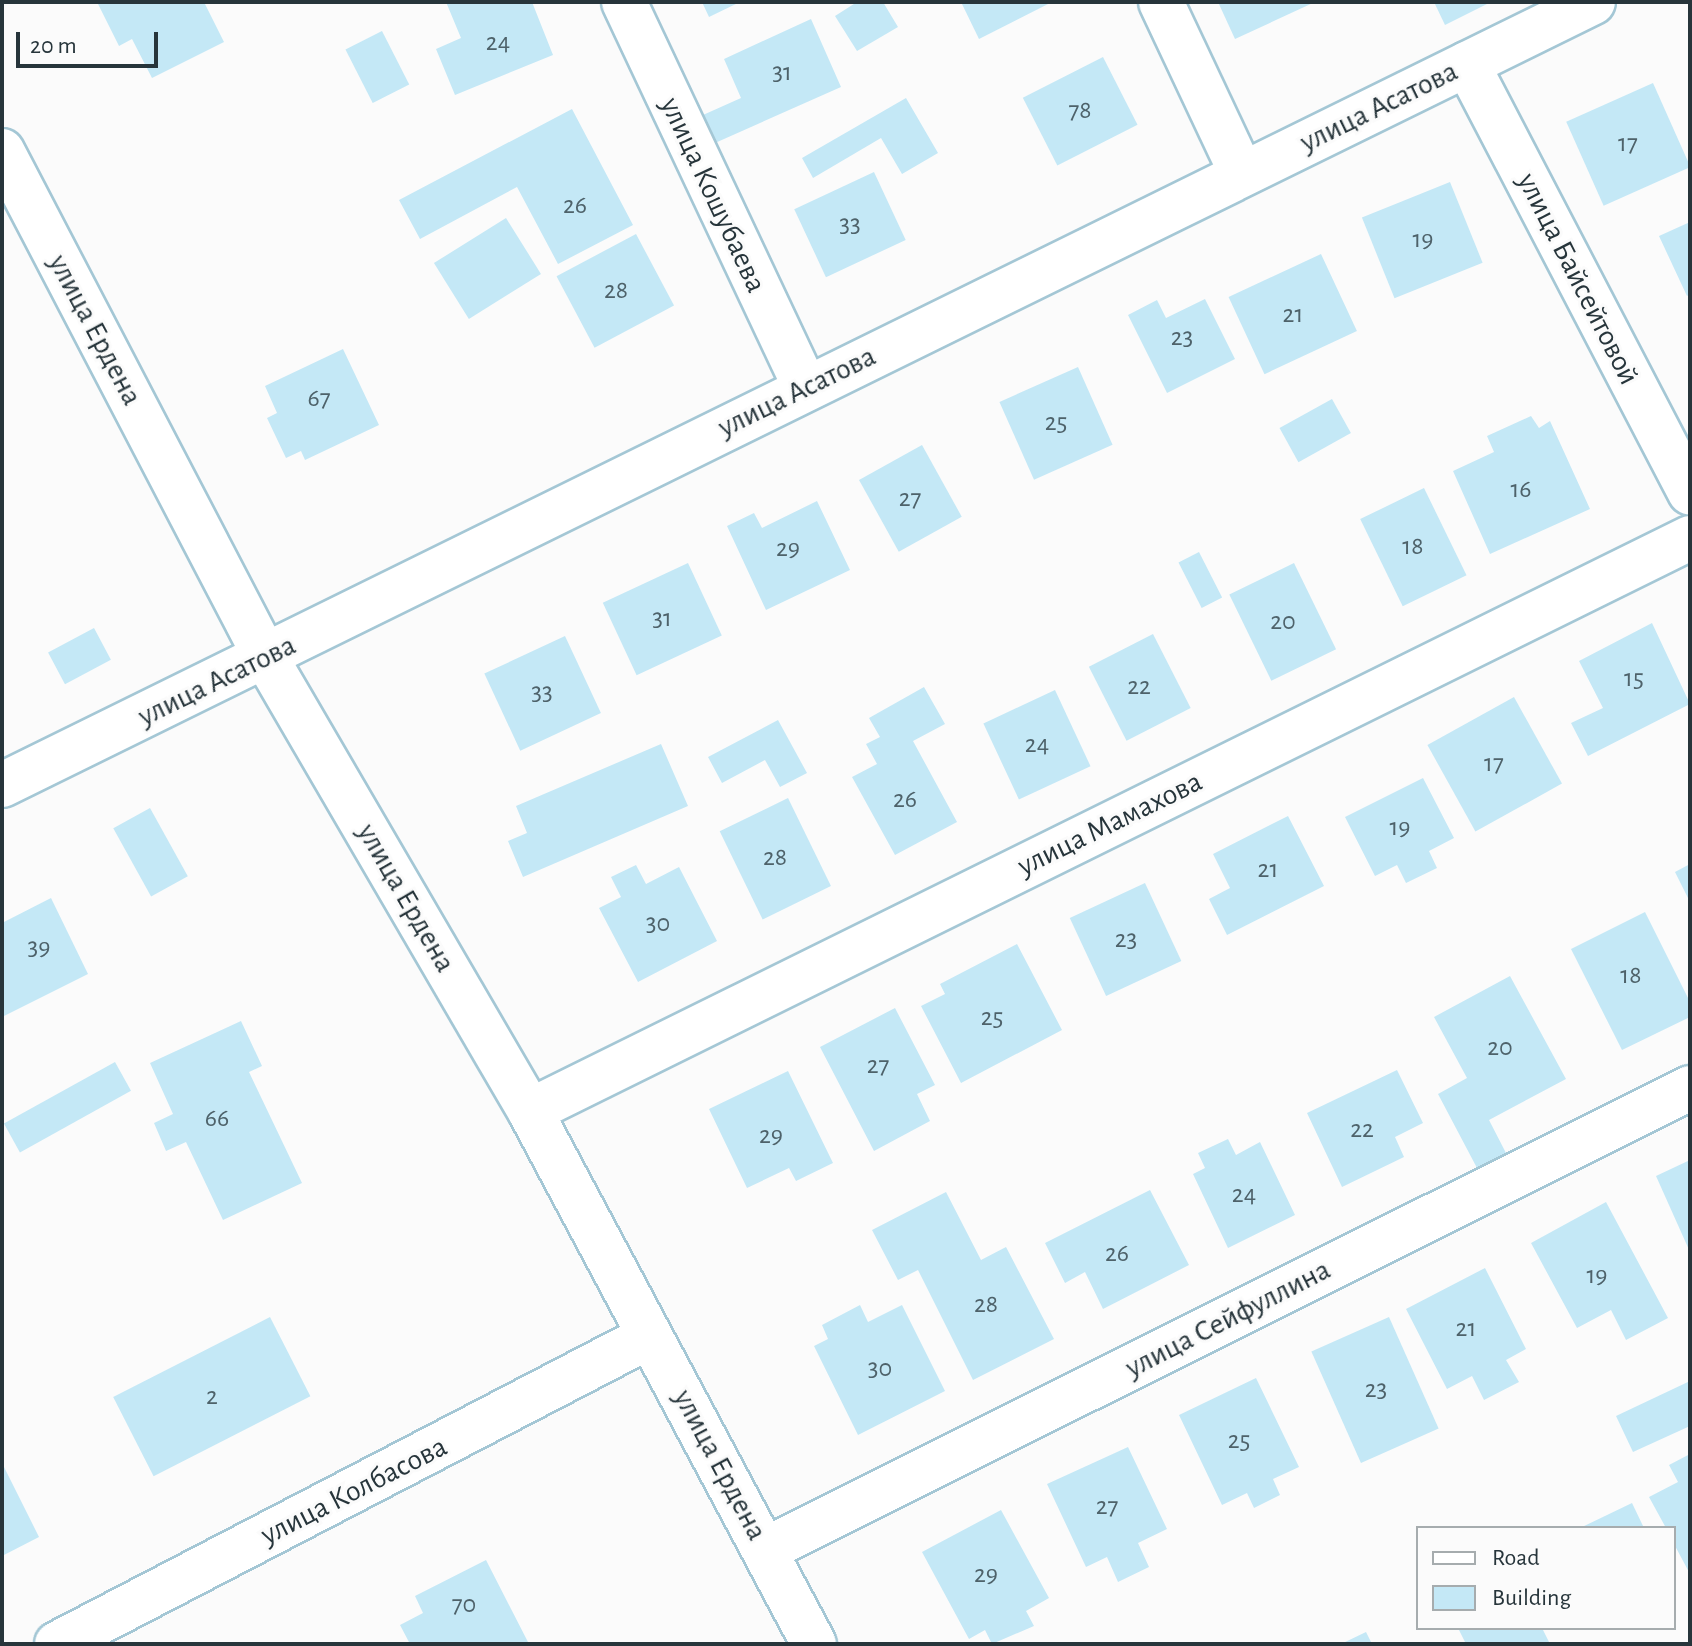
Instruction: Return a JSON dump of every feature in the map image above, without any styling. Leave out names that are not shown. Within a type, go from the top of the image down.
[{"type":"street","name":"улица Кошубаева","points":[[624,2],[805,387]]},
{"type":"street","points":[[1161,2],[1242,174]]},
{"type":"street","name":"улица Асатова","points":[[2,785],[266,658],[805,387],[1593,2]]},
{"type":"street","name":"улица Байсейтовой","points":[[1467,64],[1690,493]]},
{"type":"street","name":"улица Ердена","points":[[2,151],[266,658],[530,1111],[814,1644]]},
{"type":"street","name":"улица Мамахова","points":[[530,1111],[1690,538]]},
{"type":"street","name":"улица Сейфуллина","points":[[765,1550],[1690,1088]]},
{"type":"street","name":"улица Колбасова","points":[[57,1644],[650,1336]]},
{"type":"building","points":[[97,2],[204,2],[224,42],[152,78],[132,39],[119,46]]},
{"type":"building","points":[[446,2],[532,2],[553,55],[455,95],[436,49],[461,38]]},
{"type":"building","points":[[702,2],[740,2],[709,17]]},
{"type":"building","points":[[857,2],[883,2],[898,27],[857,51],[835,16]]},
{"type":"building","points":[[961,2],[1052,2],[979,39]]},
{"type":"building","points":[[1218,2],[1315,2],[1235,39]]},
{"type":"building","points":[[1434,2],[1486,2],[1487,4],[1445,25]]},
{"type":"building","points":[[811,19],[841,87],[706,147],[694,119],[741,98],[724,59]]},
{"type":"building","points":[[382,31],[409,84],[373,103],[345,50]]},
{"type":"building","points":[[1103,57],[1138,125],[1057,166],[1023,98]]},
{"type":"building","points":[[1653,83],[1690,167],[1604,206],[1566,122]]},
{"type":"building","points":[[906,98],[938,153],[902,174],[881,138],[813,178],[802,158]]},
{"type":"building","points":[[572,109],[633,225],[558,264],[517,187],[420,239],[399,200]]},
{"type":"building","points":[[874,172],[906,240],[826,277],[794,209]]},
{"type":"building","points":[[1450,182],[1483,263],[1395,298],[1362,218]]},
{"type":"building","points":[[506,218],[541,274],[469,319],[434,263]]},
{"type":"building","points":[[1690,222],[1690,294],[1687,296],[1659,236]]},
{"type":"building","points":[[636,234],[674,306],[595,348],[557,276]]},
{"type":"building","points":[[1321,254],[1357,331],[1264,374],[1229,297]]},
{"type":"building","points":[[1205,299],[1235,359],[1167,393],[1128,315],[1157,300],[1166,318]]},
{"type":"building","points":[[343,349],[379,425],[305,460],[301,451],[286,458],[267,418],[277,413],[265,386]]},
{"type":"building","points":[[1078,367],[1113,445],[1034,480],[999,402]]},
{"type":"building","points":[[1332,399],[1351,433],[1298,462],[1280,428]]},
{"type":"building","points":[[1531,416],[1539,428],[1550,421],[1590,509],[1490,554],[1453,471],[1494,452],[1487,436]]},
{"type":"building","points":[[922,445],[962,517],[899,552],[859,480]]},
{"type":"building","points":[[1424,488],[1467,575],[1403,606],[1360,519]]},
{"type":"building","points":[[817,501],[850,570],[766,610],[727,526],[754,513],[762,528]]},
{"type":"building","points":[[1199,552],[1222,597],[1202,608],[1179,562]]},
{"type":"building","points":[[688,563],[722,636],[637,675],[603,603]]},
{"type":"building","points":[[1294,563],[1336,649],[1271,681],[1229,595]]},
{"type":"building","points":[[1652,623],[1690,704],[1588,756],[1571,723],[1603,708],[1579,661]]},
{"type":"building","points":[[94,628],[111,660],[65,684],[48,652]]},
{"type":"building","points":[[1153,634],[1191,708],[1127,741],[1089,667]]},
{"type":"building","points":[[565,636],[601,713],[520,751],[484,674]]},
{"type":"building","points":[[924,687],[945,724],[913,741],[957,822],[895,855],[852,777],[877,764],[866,744],[880,737],[869,718]]},
{"type":"building","points":[[1055,690],[1090,766],[1019,800],[983,723]]},
{"type":"building","points":[[1514,697],[1562,784],[1475,832],[1427,745]]},
{"type":"building","points":[[778,720],[807,773],[780,787],[765,760],[722,783],[708,757]]},
{"type":"building","points":[[661,744],[688,806],[523,877],[508,841],[527,833],[516,806]]},
{"type":"building","points":[[1423,778],[1454,838],[1429,851],[1437,868],[1406,883],[1397,865],[1375,876],[1345,817]]},
{"type":"building","points":[[788,798],[831,886],[763,919],[720,831]]},
{"type":"building","points":[[150,808],[188,876],[151,897],[113,828]]},
{"type":"building","points":[[1288,816],[1324,886],[1227,935],[1209,899],[1230,888],[1213,854]]},
{"type":"building","points":[[1690,864],[1690,902],[1675,872]]},
{"type":"building","points":[[636,865],[646,884],[679,867],[717,941],[638,982],[599,908],[621,897],[611,877]]},
{"type":"building","points":[[1145,883],[1181,961],[1106,996],[1070,918]]},
{"type":"building","points":[[51,898],[88,974],[2,1017],[2,923]]},
{"type":"building","points":[[1645,912],[1690,1002],[1690,1017],[1622,1050],[1571,949]]},
{"type":"building","points":[[1017,944],[1062,1030],[961,1083],[921,1006],[945,994],[940,984]]},
{"type":"building","points":[[1510,976],[1566,1079],[1489,1120],[1506,1153],[1477,1168],[1438,1094],[1467,1078],[1434,1017]]},
{"type":"building","points":[[895,1008],[935,1085],[917,1094],[930,1121],[874,1151],[820,1047]]},
{"type":"building","points":[[241,1021],[262,1066],[249,1072],[302,1183],[223,1220],[186,1142],[166,1151],[154,1123],[173,1114],[150,1063]]},
{"type":"building","points":[[115,1062],[131,1091],[20,1152],[4,1124]]},
{"type":"building","points":[[1397,1070],[1423,1123],[1395,1137],[1404,1157],[1342,1187],[1307,1113]]},
{"type":"building","points":[[788,1071],[833,1163],[796,1181],[789,1168],[747,1188],[709,1109]]},
{"type":"building","points":[[1228,1139],[1236,1155],[1260,1142],[1295,1215],[1228,1248],[1193,1174],[1205,1168],[1198,1153]]},
{"type":"building","points":[[1690,1160],[1690,1252],[1656,1176]]},
{"type":"building","points":[[1150,1190],[1189,1265],[1103,1309],[1085,1272],[1065,1283],[1045,1243]]},
{"type":"building","points":[[946,1192],[981,1260],[1006,1247],[1054,1339],[973,1380],[918,1270],[898,1280],[872,1230]]},
{"type":"building","points":[[1606,1202],[1668,1318],[1626,1340],[1611,1310],[1577,1328],[1531,1243]]},
{"type":"building","points":[[1485,1268],[1526,1349],[1506,1360],[1519,1382],[1484,1400],[1472,1376],[1447,1389],[1406,1309]]},
{"type":"building","points":[[860,1305],[868,1322],[902,1305],[945,1391],[858,1435],[814,1346],[828,1339],[822,1325]]},
{"type":"building","points":[[270,1317],[310,1396],[154,1476],[113,1397]]},
{"type":"building","points":[[1389,1317],[1439,1428],[1361,1463],[1311,1352]]},
{"type":"building","points":[[1256,1378],[1299,1467],[1273,1479],[1280,1495],[1254,1508],[1247,1493],[1222,1505],[1179,1415]]},
{"type":"building","points":[[1690,1381],[1690,1426],[1633,1452],[1616,1416]]},
{"type":"building","points":[[1128,1447],[1167,1529],[1138,1543],[1149,1567],[1118,1582],[1107,1557],[1086,1567],[1047,1484]]},
{"type":"building","points":[[1690,1454],[1690,1574],[1676,1548],[1676,1526],[1665,1526],[1649,1497],[1678,1482],[1669,1465]]},
{"type":"building","points":[[2,1463],[39,1537],[2,1556]]},
{"type":"building","points":[[1632,1503],[1643,1526],[1584,1526]]},
{"type":"building","points":[[1001,1510],[1049,1598],[1026,1611],[1034,1626],[992,1644],[985,1630],[969,1639],[922,1552]]},
{"type":"building","points":[[486,1560],[529,1644],[410,1644],[400,1625],[423,1613],[415,1596]]},
{"type":"building","points":[[1459,1630],[1543,1630],[1550,1644],[1466,1644]]},
{"type":"building","points":[[1366,1632],[1372,1644],[1341,1644]]}]
